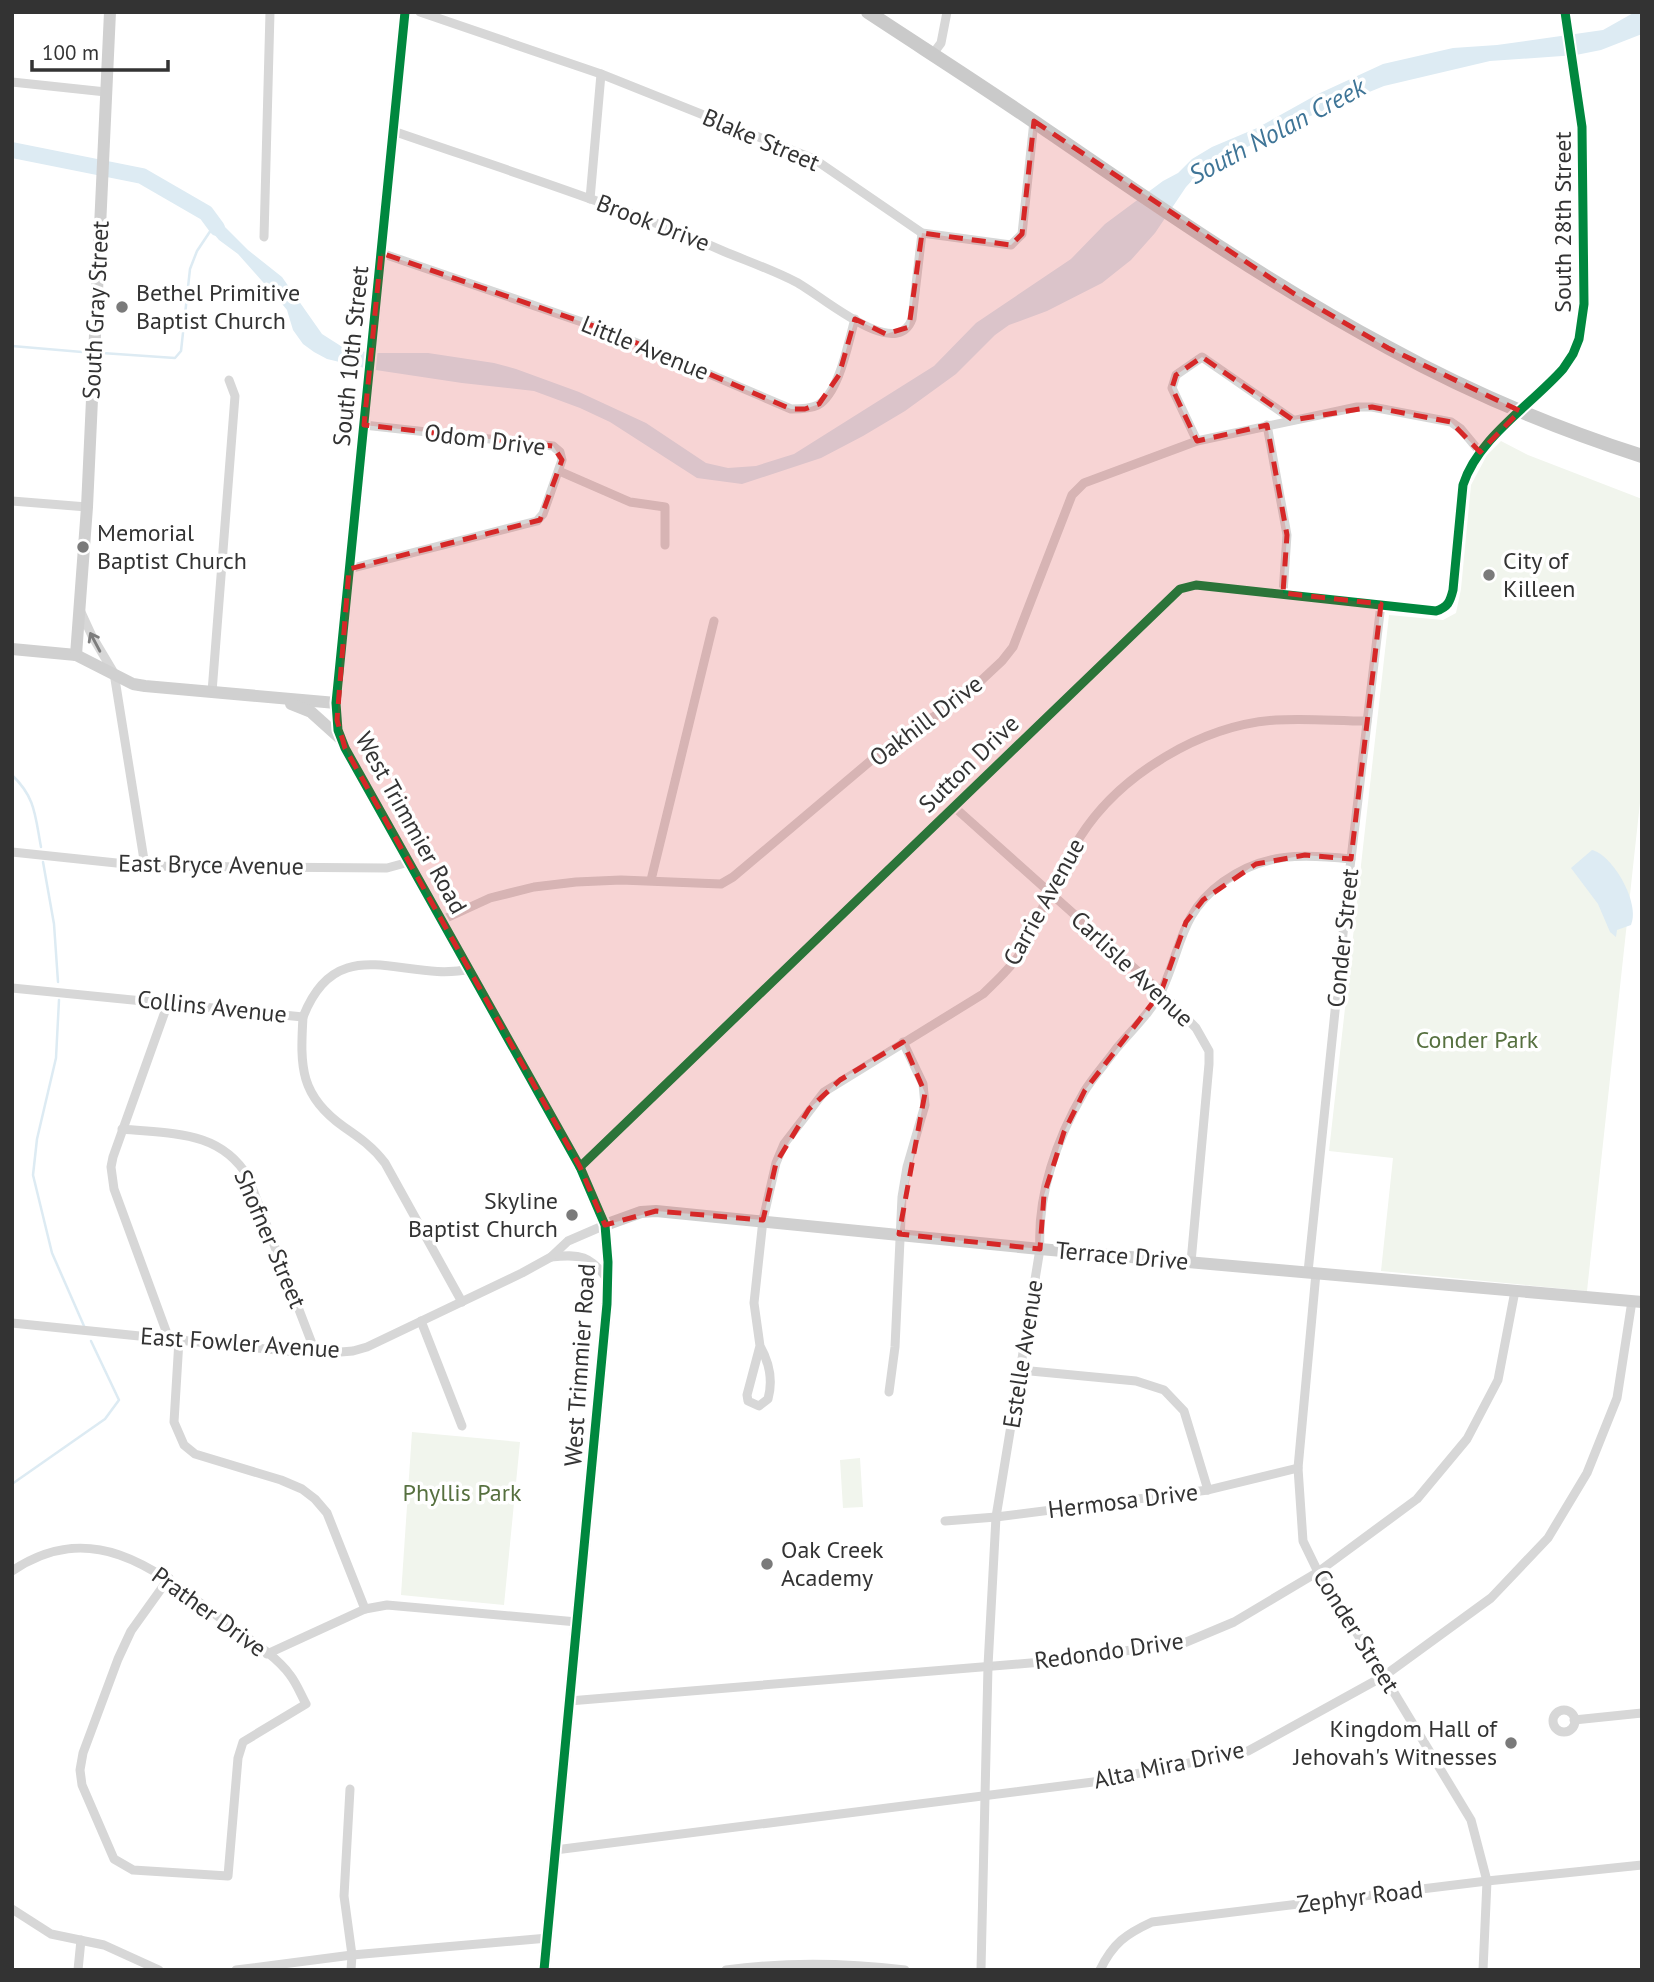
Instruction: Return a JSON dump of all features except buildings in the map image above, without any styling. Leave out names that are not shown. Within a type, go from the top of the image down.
[{"type":"main road","points":[[868,12],[1190,228],[1293,293],[1388,348],[1520,411],[1641,456]]},
{"type":"street","name":"South Gray Street","points":[[76,655],[87,507],[110,12]]},
{"type":"street","points":[[264,237],[270,12]]},
{"type":"street","name":"South 10th Street","points":[[336,704],[405,12]]},
{"type":"street","name":"Blake Street","points":[[420,12],[601,74],[814,159],[922,233],[1011,245],[1022,234],[1034,121]]},
{"type":"street","points":[[932,55],[941,43],[947,12]]},
{"type":"street","name":"South 28th Street","points":[[1520,411],[1563,369],[1573,354],[1583,322],[1582,127],[1566,15]]},
{"type":"street","points":[[590,199],[601,74]]},
{"type":"street","points":[[12,82],[106,92]]},
{"type":"street","name":"Brook Drive","points":[[393,131],[647,218],[797,282],[870,330],[886,334],[903,332],[912,319],[922,233]]},
{"type":"street","name":"Little Avenue","points":[[381,253],[611,331],[791,409],[805,409],[818,404],[828,395],[839,375],[855,319]]},
{"type":"street","points":[[1197,441],[1172,388],[1176,375],[1202,357],[1293,419]]},
{"type":"street","points":[[212,692],[235,397],[229,380]]},
{"type":"street","name":"Oakhill Drive","points":[[442,920],[490,898],[532,887],[576,882],[651,880],[721,884],[733,877],[901,736],[956,704],[1002,661],[1013,647],[1072,495],[1084,483],[1197,441],[1357,407],[1396,411],[1451,422],[1461,429],[1480,452]]},
{"type":"street","points":[[1480,452],[1520,411]]},
{"type":"street","name":"Odom Drive","points":[[364,425],[553,446],[560,452],[562,460],[559,471],[630,502],[665,507],[665,545]]},
{"type":"street","points":[[1267,425],[1287,535],[1283,593]]},
{"type":"street","name":"Sutton Drive","points":[[580,1167],[1180,589],[1196,585],[1436,611],[1445,608],[1450,602],[1453,590],[1463,485],[1468,468],[1480,452]]},
{"type":"street","points":[[349,569],[537,521],[543,513],[559,471]]},
{"type":"street","points":[[12,501],[87,507]]},
{"type":"street","name":"Conder Street","points":[[1381,604],[1351,859],[1312,1272],[1298,1468],[1303,1541],[1318,1572],[1471,1820],[1487,1881],[1483,1970]]},
{"type":"street","name":"South Gray Street","points":[[80,608],[92,636],[114,673],[145,866]]},
{"type":"street","points":[[651,880],[714,621]]},
{"type":"street","points":[[12,649],[76,655],[133,684],[145,687],[336,704]]},
{"type":"street","points":[[275,698],[310,712],[341,739]]},
{"type":"street","name":"West Trimmier Road","points":[[336,704],[341,739],[580,1167],[605,1225],[608,1280],[544,1970]]},
{"type":"street","name":"Carrie Avenue","points":[[760,1346],[754,1303],[763,1220],[776,1163],[784,1144],[808,1109],[824,1092],[983,994],[1005,973],[1022,951],[1069,856],[1093,819],[1130,781],[1152,764],[1178,749],[1239,727],[1274,720],[1367,722]]},
{"type":"street","name":"Carlisle Avenue","points":[[953,806],[1161,992],[1196,1028],[1209,1051],[1191,1262]]},
{"type":"street","name":"East Bryce Avenue","points":[[12,852],[145,866],[387,868],[409,862]]},
{"type":"street","name":"Estelle Avenue","points":[[981,1970],[988,1666],[996,1517],[1040,1249],[1039,1224],[1044,1195],[1064,1132],[1085,1090],[1161,992],[1186,922],[1203,900],[1226,880],[1256,864],[1281,857],[1305,855],[1351,859]]},
{"type":"street","name":"Collins Avenue","points":[[12,988],[303,1017],[307,1006],[327,979],[347,967],[361,964],[444,972],[470,969]]},
{"type":"street","points":[[168,1003],[122,1129],[113,1157],[111,1176],[174,1340],[174,1422],[177,1435],[195,1454],[281,1480],[302,1489],[316,1499],[327,1513],[365,1609]]},
{"type":"street","points":[[303,1017],[302,1063],[312,1097],[329,1116],[373,1147],[379,1155],[462,1302]]},
{"type":"street","points":[[889,1392],[896,1333],[899,1234],[905,1177],[925,1105],[920,1075],[903,1042]]},
{"type":"street","name":"Shofner Street","points":[[122,1129],[202,1138],[216,1144],[240,1164],[248,1177],[316,1354]]},
{"type":"street","name":"Terrace Drive","points":[[605,1225],[641,1212],[656,1211],[1040,1249],[1637,1302]]},
{"type":"street","name":"East Fowler Avenue","points":[[12,1324],[316,1354],[353,1351],[522,1273],[551,1256],[568,1241],[605,1225]]},
{"type":"street","points":[[551,1256],[575,1255],[585,1258],[595,1263],[608,1280]]},
{"type":"street","name":"Redondo Drive","points":[[569,1701],[1042,1662],[1184,1643],[1234,1622],[1318,1572],[1417,1499],[1467,1439],[1498,1380],[1515,1291]]},
{"type":"street","name":"Alta Mira Drive","points":[[555,1850],[1101,1782],[1248,1751],[1384,1676],[1491,1598],[1548,1538],[1587,1473],[1617,1398],[1637,1302]]},
{"type":"street","points":[[422,1321],[462,1426]]},
{"type":"street","points":[[760,1346],[770,1380],[768,1399],[759,1406],[748,1401],[747,1395],[760,1346]]},
{"type":"street","points":[[1020,1370],[1136,1381],[1164,1390],[1184,1411],[1208,1490]]},
{"type":"street","name":"Hermosa Drive","points":[[945,1521],[1208,1490],[1298,1468]]},
{"type":"street","name":"Prather Drive","points":[[12,1571],[38,1558],[76,1548],[107,1550],[130,1557],[169,1578],[290,1674],[306,1704],[243,1742],[238,1758],[228,1876],[133,1870],[124,1866],[114,1859],[82,1785],[80,1770],[83,1753],[118,1659],[131,1631],[169,1578]]},
{"type":"street","points":[[267,1654],[365,1609],[387,1605],[577,1622]]},
{"type":"street","points":[[1574,1720],[1642,1713]]},
{"type":"street","points":[[350,1789],[344,1896],[352,1955],[351,1970]]},
{"type":"street","name":"Zephyr Road","points":[[1100,1970],[1108,1953],[1128,1933],[1152,1922],[1642,1865]]},
{"type":"street","points":[[12,1909],[51,1934],[104,1945],[159,1970]]},
{"type":"street","points":[[236,1970],[352,1955],[548,1938]]},
{"type":"street","points":[[78,1970],[81,1940]]},
{"type":"street","points":[[726,1970],[789,1965],[870,1966],[905,1970]]},
{"type":"highlighted area","points":[[1034,121],[1293,293],[1388,348],[1520,411],[1480,452],[1451,422],[1372,407],[1293,420],[1202,357],[1176,375],[1172,388],[1197,441],[1267,425],[1287,535],[1283,593],[1381,604],[1351,859],[1305,855],[1256,864],[1203,900],[1186,922],[1161,992],[1085,1090],[1064,1132],[1044,1195],[1040,1249],[899,1234],[925,1093],[903,1042],[840,1080],[809,1109],[776,1163],[763,1220],[656,1211],[605,1225],[580,1167],[345,748],[337,720],[349,569],[540,520],[562,460],[553,446],[364,425],[381,253],[611,332],[791,409],[805,409],[819,404],[839,375],[855,319],[886,334],[909,327],[922,233],[1011,245],[1022,234]]},
{"type":"green space","name":"Conder Park","points":[[1501,441],[1528,455],[1642,499],[1642,784],[1587,1291],[1381,1271],[1393,1158],[1329,1151],[1389,615],[1443,620],[1456,613],[1461,589],[1471,485],[1487,455]]},
{"type":"green space","name":"Phyllis Park","points":[[412,1432],[520,1442],[504,1605],[401,1595]]},
{"type":"green space","points":[[860,1458],[863,1507],[843,1508],[840,1460]]},
{"type":"water","points":[[1635,12],[1642,12],[1642,34],[1601,50],[1576,55],[1490,61],[1384,86],[1298,121],[1210,166],[1186,187],[1155,233],[1131,260],[1102,283],[1047,311],[1009,325],[995,335],[956,374],[905,411],[863,436],[821,458],[742,484],[697,478],[610,422],[534,391],[369,369],[327,359],[303,344],[293,330],[287,310],[238,254],[219,240],[207,226],[206,213],[214,216],[248,250],[282,277],[322,334],[344,348],[372,353],[428,353],[516,369],[579,392],[646,423],[706,463],[728,468],[756,466],[794,454],[934,366],[976,323],[1071,259],[1105,224],[1212,147],[1257,128],[1318,94],[1383,64],[1453,48],[1497,45],[1603,30]]},
{"type":"water","points":[[1592,850],[1616,870],[1629,893],[1633,916],[1631,925],[1617,930],[1616,937],[1610,932],[1598,904],[1571,868]]},
{"type":"waterway","name":"South Nolan Creek","points":[[12,150],[142,176],[206,213],[217,228]]},
{"type":"waterway","points":[[102,353],[175,358],[181,351],[190,269],[197,251],[211,230]]},
{"type":"waterway","points":[[12,346],[82,352]]},
{"type":"waterway","points":[[12,775],[30,800],[41,847]]},
{"type":"waterway","points":[[43,862],[54,924],[58,982]]},
{"type":"waterway","points":[[59,1000],[56,1058],[37,1139],[33,1175],[52,1253],[84,1326]]},
{"type":"waterway","points":[[12,1484],[105,1419],[119,1400],[91,1341]]},
{"type":"cycle path","points":[[405,12],[336,703],[338,730],[345,748],[580,1167],[605,1225],[607,1304],[544,1970]]},
{"type":"cycle path","points":[[580,1167],[1180,589],[1196,585],[1436,611],[1448,604],[1453,590],[1463,485],[1470,468],[1493,437],[1563,369],[1579,339],[1584,304],[1582,127],[1565,12]]},
{"type":"place","name":"Bethel Primitive Baptist Church","points":[[122,307]]},
{"type":"place","name":"Memorial Baptist Church","points":[[83,547]]},
{"type":"place","name":"City of Killeen","points":[[1489,575]]},
{"type":"place","name":"Skyline Baptist Church","points":[[572,1215]]},
{"type":"place","name":"Oak Creek Academy","points":[[767,1564]]},
{"type":"place","name":"Kingdom Hall of Jehovah's Witnesses","points":[[1511,1743]]}]
